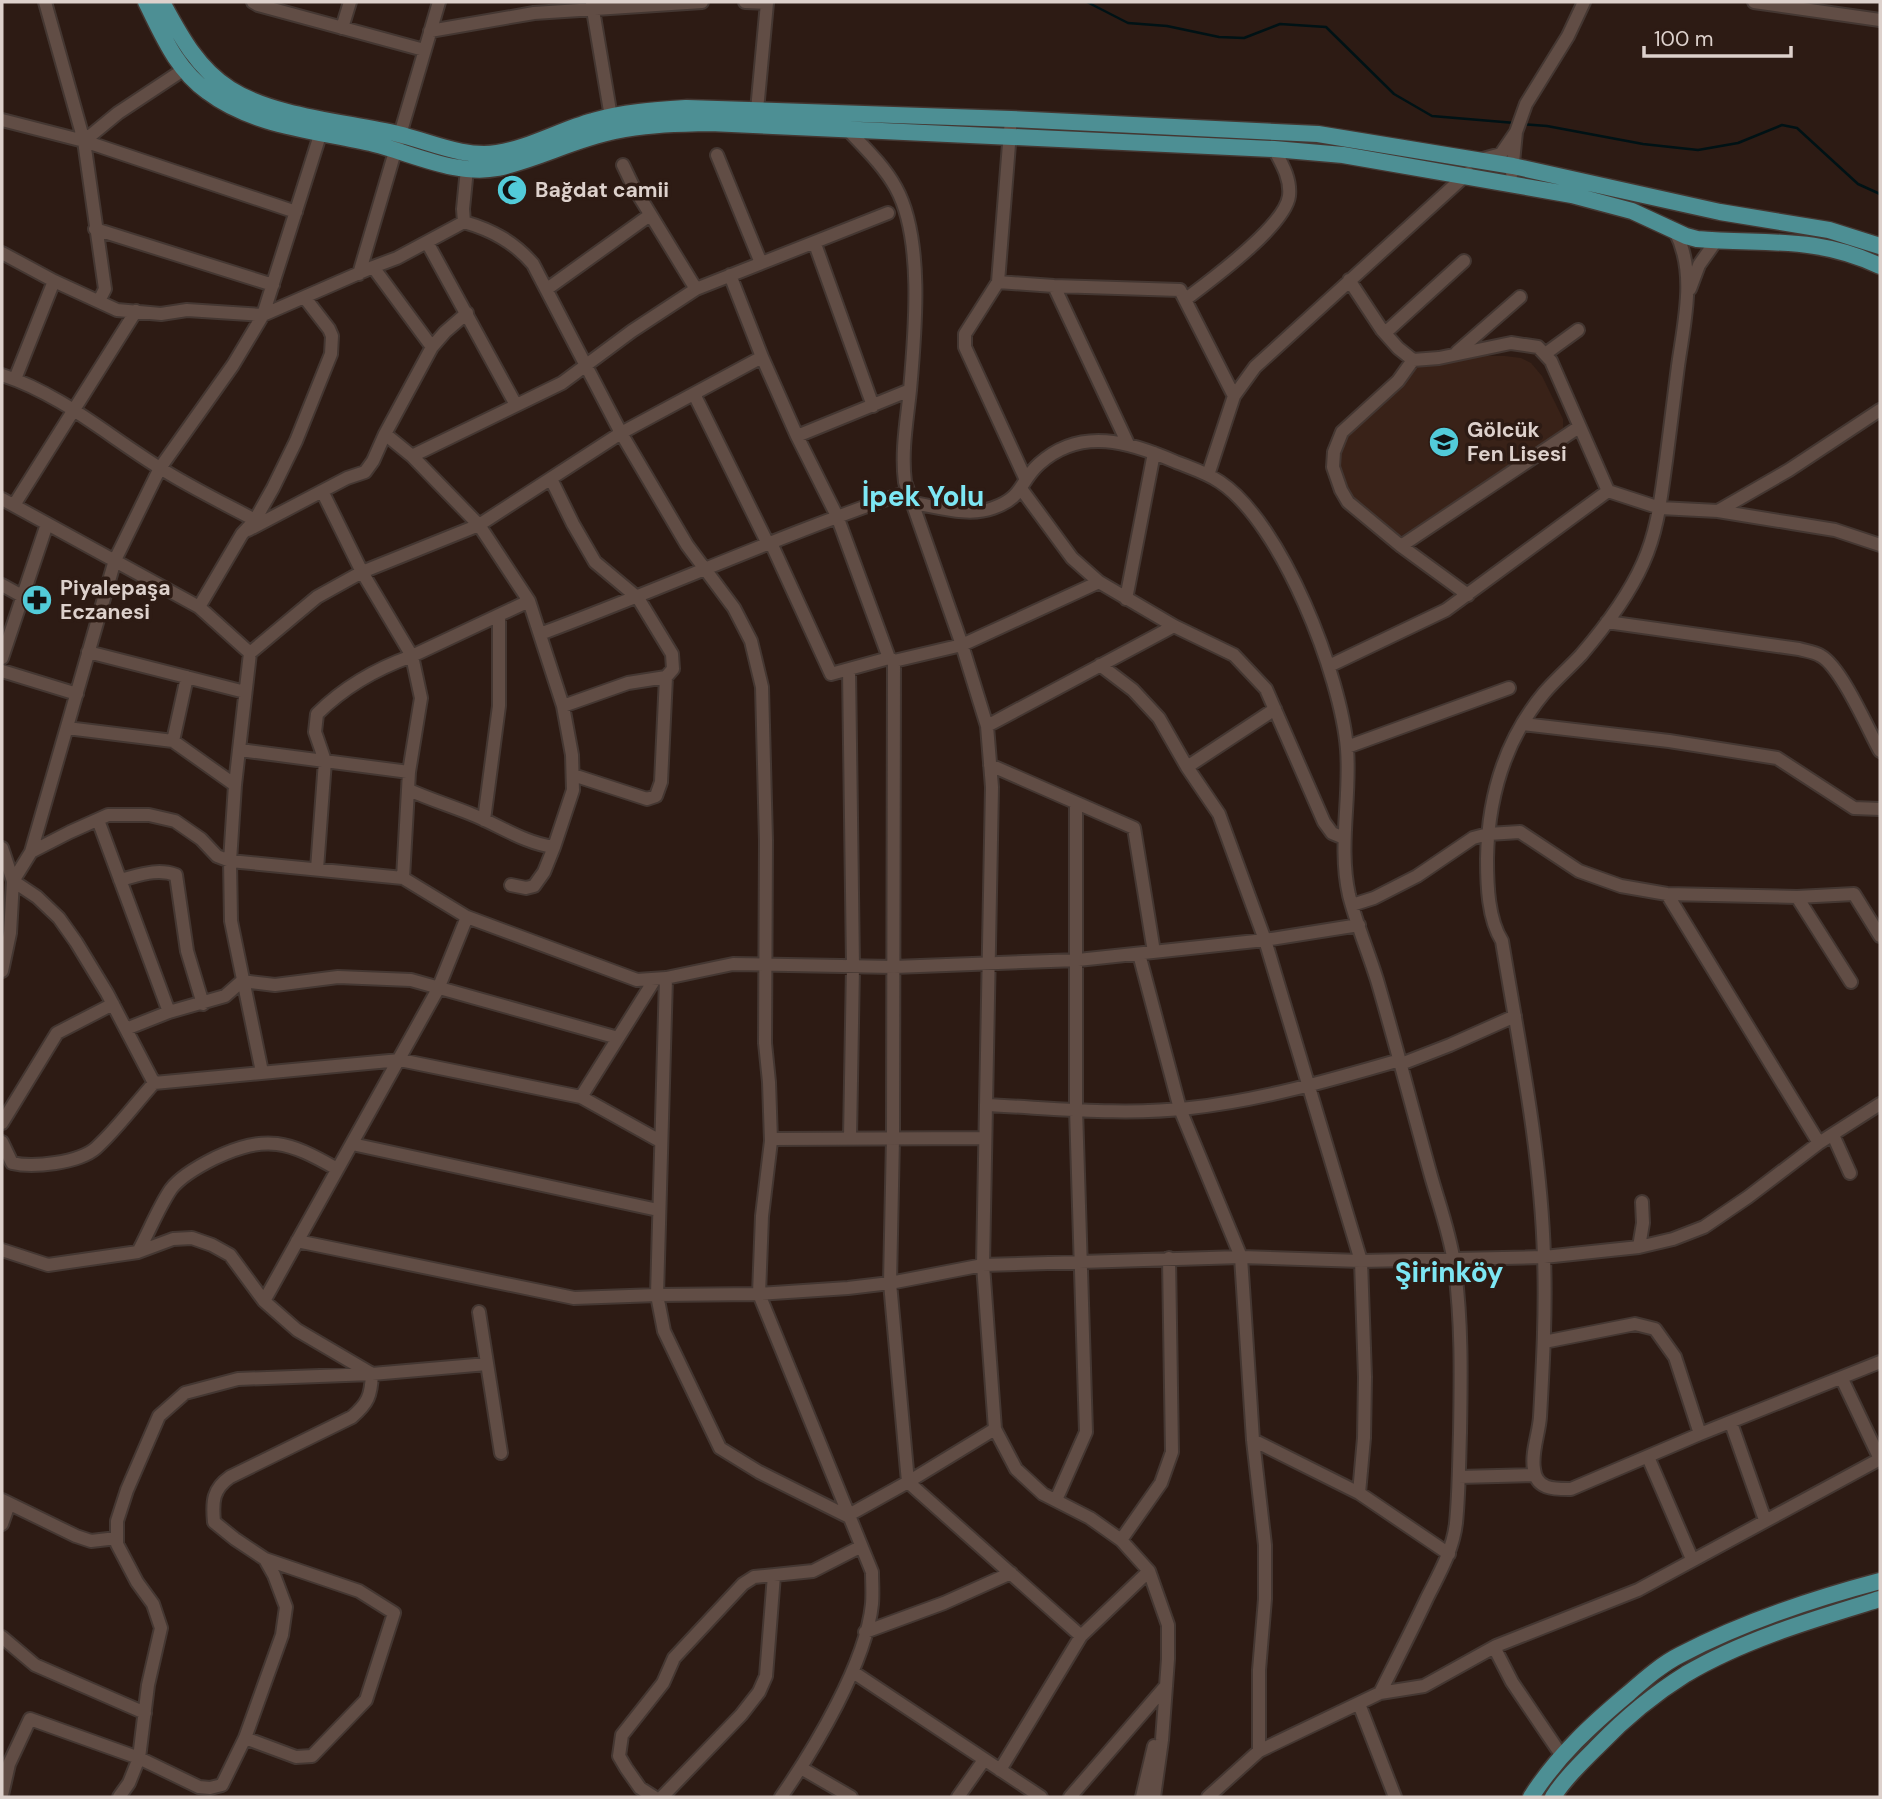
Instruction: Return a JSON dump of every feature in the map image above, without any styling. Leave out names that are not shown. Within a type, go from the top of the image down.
[{"type":"main road","points":[[145,2],[183,70],[209,93],[240,110],[321,132],[482,154],[509,151],[593,121],[641,112],[687,108],[1011,119],[1318,134],[1513,166],[1720,212],[1829,230],[1880,247]]},
{"type":"main road","points":[[162,2],[196,59],[212,76],[231,90],[279,108],[397,142],[453,167],[498,168],[592,137],[640,127],[710,123],[1274,149],[1343,155],[1511,183],[1620,206],[1647,216],[1675,232],[1697,239],[1804,244],[1849,253],[1880,266]]},
{"type":"main road","points":[[1675,232],[1674,219],[1685,204]]},
{"type":"main road","points":[[1716,241],[1724,227],[1720,212]]},
{"type":"main road","points":[[1531,1797],[1544,1777],[1593,1723],[1678,1656],[1724,1634],[1787,1610],[1880,1581]]},
{"type":"main road","points":[[1557,1795],[1616,1727],[1651,1698],[1687,1674],[1800,1624],[1880,1599]]},
{"type":"street","points":[[45,2],[84,142],[105,289],[99,301]]},
{"type":"street","points":[[253,2],[424,50]]},
{"type":"street","points":[[342,28],[350,2]]},
{"type":"street","points":[[359,274],[439,2]]},
{"type":"street","points":[[430,31],[592,6],[702,2]]},
{"type":"street","points":[[745,2],[767,3],[757,110]]},
{"type":"street","points":[[1208,475],[1234,396],[1245,378],[1266,355],[1465,176],[1478,160],[1501,153],[1516,132],[1534,90],[1568,36],[1584,2]]},
{"type":"street","points":[[1754,2],[1880,20]]},
{"type":"street","points":[[592,6],[611,117]]},
{"type":"street","points":[[84,142],[118,113],[183,70]]},
{"type":"street","points":[[1011,119],[999,282],[965,334],[965,347],[1024,485],[1072,558],[1099,582],[1174,626],[1234,655],[1266,689],[1324,822],[1332,833],[1344,838]]},
{"type":"street","points":[[2,120],[84,142],[296,212]]},
{"type":"street","points":[[848,130],[895,187],[908,221],[912,242],[915,299],[904,459],[910,498],[962,645],[987,726],[992,786],[983,1265],[995,1429],[1016,1469],[1043,1494],[1090,1518],[1121,1540],[1149,1571],[1168,1625],[1162,1740],[1154,1797]]},
{"type":"street","points":[[13,881],[31,852],[115,560],[160,468],[233,365],[263,315],[321,132]]},
{"type":"street","points":[[1511,183],[1516,132]]},
{"type":"street","points":[[1186,299],[1234,261],[1277,219],[1287,205],[1289,183],[1274,149]]},
{"type":"street","points":[[717,155],[761,263]]},
{"type":"street","points":[[623,165],[696,289]]},
{"type":"street","points":[[464,222],[467,169]]},
{"type":"street","points":[[412,456],[562,383],[632,331],[696,289],[888,213]]},
{"type":"street","points":[[547,289],[650,215]]},
{"type":"street","points":[[2,253],[117,310],[161,314],[187,310],[263,315],[428,244],[464,222],[484,228],[520,250],[533,264],[621,433],[703,568],[734,608],[751,641],[762,687],[765,1043],[771,1139],[762,1216],[759,1294],[872,1572],[873,1602],[853,1672],[802,1768],[781,1797]]},
{"type":"street","points":[[95,229],[273,285]]},
{"type":"street","points":[[1675,232],[1684,250],[1688,293],[1660,508],[1650,546],[1627,593],[1607,622],[1543,694],[1511,745],[1496,782],[1488,834],[1487,870],[1495,929],[1502,941],[1515,1016],[1539,1183],[1544,1257],[1544,1342],[1533,1469],[1538,1480],[1550,1490],[1571,1489],[1880,1362]]},
{"type":"street","points":[[1688,293],[1699,265],[1716,241]]},
{"type":"street","points":[[428,244],[516,405]]},
{"type":"street","points":[[815,244],[873,406]]},
{"type":"street","points":[[1385,334],[1464,261]]},
{"type":"street","points":[[373,267],[432,348]]},
{"type":"street","points":[[730,275],[797,436],[837,516],[892,659],[894,967],[890,1283],[908,1482],[1081,1636]]},
{"type":"street","points":[[1349,280],[1385,334],[1413,360],[1421,361],[1511,343],[1538,347],[1555,368],[1608,491],[1660,508],[1718,511],[1835,530],[1880,545]]},
{"type":"street","points":[[54,281],[8,377],[73,409],[160,468],[255,520]]},
{"type":"street","points":[[999,282],[1180,290],[1234,396]]},
{"type":"street","points":[[1054,286],[1128,444]]},
{"type":"street","points":[[199,607],[242,534],[255,520],[296,441],[331,354],[332,336],[329,329],[305,298]]},
{"type":"street","points":[[1454,355],[1520,298]]},
{"type":"street","points":[[14,505],[136,311]]},
{"type":"street","points":[[242,534],[347,478],[365,472],[432,348],[445,332],[467,313]]},
{"type":"street","points":[[1545,354],[1578,330]]},
{"type":"street","points":[[262,1072],[231,921],[230,862],[235,785],[250,653],[317,597],[362,572],[479,525],[621,433],[762,357]]},
{"type":"street","points":[[1413,360],[1398,381],[1342,432],[1333,460],[1341,490],[1348,502],[1401,547],[1468,595]]},
{"type":"street","points":[[797,436],[910,390]]},
{"type":"street","points":[[694,394],[831,674],[962,645],[1099,582]]},
{"type":"street","points":[[1718,511],[1789,470],[1880,410]]},
{"type":"street","points":[[1401,547],[1579,427]]},
{"type":"street","points":[[384,434],[412,456],[479,525],[528,601],[563,706],[572,755],[573,790],[544,872],[534,886],[526,888],[511,885]]},
{"type":"street","points":[[540,634],[638,598],[703,568],[837,516],[910,498],[960,511],[984,511],[1006,502],[1024,485],[1043,460],[1072,446],[1096,440],[1128,444],[1208,475],[1235,494],[1259,521],[1304,605],[1329,666],[1343,719],[1348,777],[1345,873],[1454,1260],[1462,1360],[1456,1526],[1449,1554],[1380,1693]]},
{"type":"street","points":[[1126,599],[1154,453]]},
{"type":"street","points":[[551,479],[595,562],[638,598],[672,654],[673,669],[666,677],[661,782],[656,796],[647,799],[573,775]]},
{"type":"street","points":[[1329,666],[1447,610],[1608,491]]},
{"type":"street","points":[[323,493],[362,572],[412,656],[421,698],[409,772],[402,878]]},
{"type":"street","points":[[2,499],[199,607],[250,653]]},
{"type":"street","points":[[2,658],[47,524]]},
{"type":"street","points":[[2,585],[22,596]]},
{"type":"street","points":[[317,869],[325,761],[315,732],[317,713],[332,699],[393,663],[528,601]]},
{"type":"street","points":[[484,820],[499,706],[499,616]]},
{"type":"street","points":[[1607,622],[1799,649],[1822,656],[1847,689],[1880,751]]},
{"type":"street","points":[[987,726],[1174,626]]},
{"type":"street","points":[[88,652],[245,692]]},
{"type":"street","points":[[1100,665],[1133,690],[1159,718],[1224,824],[1265,940],[1361,1261],[1365,1377],[1364,1438],[1359,1493]]},
{"type":"street","points":[[849,669],[853,966],[850,1138]]},
{"type":"street","points":[[2,671],[76,694]]},
{"type":"street","points":[[173,741],[187,677]]},
{"type":"street","points":[[563,706],[628,682],[666,677]]},
{"type":"street","points":[[1347,747],[1509,688]]},
{"type":"street","points":[[1188,767],[1275,709]]},
{"type":"street","points":[[1523,724],[1669,741],[1777,758],[1854,808],[1880,809]]},
{"type":"street","points":[[67,728],[173,741],[235,785]]},
{"type":"street","points":[[240,750],[409,772]]},
{"type":"street","points":[[990,765],[1134,828],[1154,952]]},
{"type":"street","points":[[409,790],[509,833],[554,847]]},
{"type":"street","points":[[1056,1500],[1086,1432],[1076,1109],[1076,803]]},
{"type":"street","points":[[31,852],[108,816],[149,815],[175,821],[201,839],[217,856],[230,862],[402,878],[467,917],[637,980],[733,964],[894,967],[1078,960],[1265,940],[1359,925]]},
{"type":"street","points":[[98,820],[169,1012]]},
{"type":"street","points":[[1352,905],[1374,898],[1417,876],[1473,838],[1520,832],[1580,871],[1621,886],[1667,894],[1797,897],[1854,894],[1880,936]]},
{"type":"street","points":[[2,848],[13,881],[10,933],[2,971]]},
{"type":"street","points":[[120,880],[155,871],[176,875],[187,951],[203,1004]]},
{"type":"street","points":[[13,881],[37,897],[59,919],[76,942],[113,1004],[154,1083]]},
{"type":"street","points":[[1667,894],[1819,1143]]},
{"type":"street","points":[[1797,897],[1851,982]]},
{"type":"street","points":[[264,1301],[438,989],[467,917]]},
{"type":"street","points":[[1139,954],[1180,1109],[1241,1257],[1253,1440],[1265,1545],[1265,1599],[1259,1670],[1259,1751]]},
{"type":"street","points":[[126,1029],[169,1012],[225,996],[242,981],[275,985],[338,977],[411,980],[618,1038]]},
{"type":"street","points":[[581,1097],[618,1038],[661,978]]},
{"type":"street","points":[[661,978],[657,1295],[664,1331],[720,1448],[759,1472],[847,1516]]},
{"type":"street","points":[[2,1123],[57,1033],[113,1004]]},
{"type":"street","points":[[986,1105],[1076,1109],[1180,1109],[1248,1099],[1400,1062],[1515,1016]]},
{"type":"street","points":[[2,1142],[12,1163],[42,1166],[94,1151],[154,1083],[400,1060],[581,1097],[660,1141]]},
{"type":"street","points":[[297,1241],[574,1298],[759,1294],[890,1283],[983,1265],[1080,1264],[1169,1258],[1241,1257],[1361,1261],[1544,1257],[1639,1247],[1673,1239],[1704,1227],[1748,1198],[1819,1143],[1880,1104]]},
{"type":"street","points":[[1833,1135],[1850,1173]]},
{"type":"street","points":[[771,1139],[985,1138]]},
{"type":"street","points":[[138,1252],[172,1188],[205,1163],[239,1147],[260,1142],[281,1143],[314,1156],[337,1169]]},
{"type":"street","points":[[352,1144],[659,1210]]},
{"type":"street","points":[[1639,1247],[1643,1223],[1642,1202]]},
{"type":"street","points":[[3,1253],[48,1265],[138,1252],[173,1239],[192,1238],[230,1255],[264,1301],[297,1330],[372,1374]]},
{"type":"street","points":[[1121,1540],[1161,1483],[1172,1452],[1169,1258]]},
{"type":"street","points":[[479,1312],[501,1453]]},
{"type":"street","points":[[1544,1342],[1635,1324],[1655,1329],[1675,1357],[1700,1434]]},
{"type":"street","points":[[119,1797],[129,1783],[139,1758],[148,1685],[161,1628],[153,1604],[137,1582],[117,1544],[117,1521],[127,1490],[159,1416],[185,1394],[238,1379],[372,1374],[487,1364]]},
{"type":"street","points":[[245,1738],[277,1752],[296,1757],[312,1756],[366,1700],[394,1613],[359,1591],[265,1559],[235,1539],[214,1522],[212,1504],[217,1486],[230,1477],[352,1418],[366,1405],[372,1374]]},
{"type":"street","points":[[1208,1797],[1259,1751],[1380,1693],[1424,1686],[1494,1647],[1638,1590],[1880,1459],[1842,1379]]},
{"type":"street","points":[[1731,1423],[1765,1520]]},
{"type":"street","points":[[847,1516],[995,1429]]},
{"type":"street","points":[[1253,1440],[1359,1493],[1449,1554]]},
{"type":"street","points":[[1648,1457],[1692,1559]]},
{"type":"street","points":[[1459,1477],[1535,1475]]},
{"type":"street","points":[[2,1524],[5,1502],[91,1541],[117,1538]]},
{"type":"street","points":[[654,1797],[640,1788],[619,1756],[622,1735],[663,1683],[674,1658],[743,1584],[754,1577],[813,1571],[860,1547]]},
{"type":"street","points":[[2,1795],[5,1766],[30,1719],[139,1758],[199,1787],[222,1785],[245,1738],[282,1635],[285,1607],[274,1575],[265,1559]]},
{"type":"street","points":[[1000,1770],[1081,1636],[1149,1571]]},
{"type":"street","points":[[865,1632],[944,1603],[1011,1573]]},
{"type":"street","points":[[662,1797],[741,1715],[759,1692],[766,1676],[774,1575]]},
{"type":"street","points":[[2,1637],[35,1665],[145,1713]]},
{"type":"street","points":[[1494,1647],[1513,1682],[1563,1756]]},
{"type":"street","points":[[853,1672],[1041,1797]]},
{"type":"street","points":[[1070,1797],[1165,1687]]},
{"type":"street","points":[[1142,1797],[1164,1701]]},
{"type":"street","points":[[1359,1703],[1395,1797]]},
{"type":"street","points":[[958,1797],[984,1760]]},
{"type":"street","points":[[802,1768],[851,1797]]},
{"type":"shaded area","name":"Gölcük Fen Lisesi","points":[[1465,356],[1505,356],[1521,358],[1531,363],[1542,376],[1563,419],[1563,428],[1555,437],[1398,538],[1347,493],[1337,458],[1339,447],[1351,427],[1420,365]]},
{"type":"waterway","points":[[1087,2],[1128,23],[1167,26],[1219,37],[1244,38],[1280,24],[1326,27],[1394,94],[1432,116],[1515,123]]},
{"type":"waterway","points":[[1522,124],[1547,126],[1643,144],[1698,150],[1738,143],[1782,125],[1797,128],[1858,184],[1880,194]]},
{"type":"place","name":"Bağdat camii","points":[[512,190]]},
{"type":"place","name":"Gölcük Fen Lisesi","points":[[1444,442]]},
{"type":"place","name":"Piyalepaşa Eczanesi","points":[[37,600]]},
{"type":"district","name":"İpek Yolu","points":[[923,496]]},
{"type":"district","name":"Şirinköy","points":[[1449,1272]]}]
